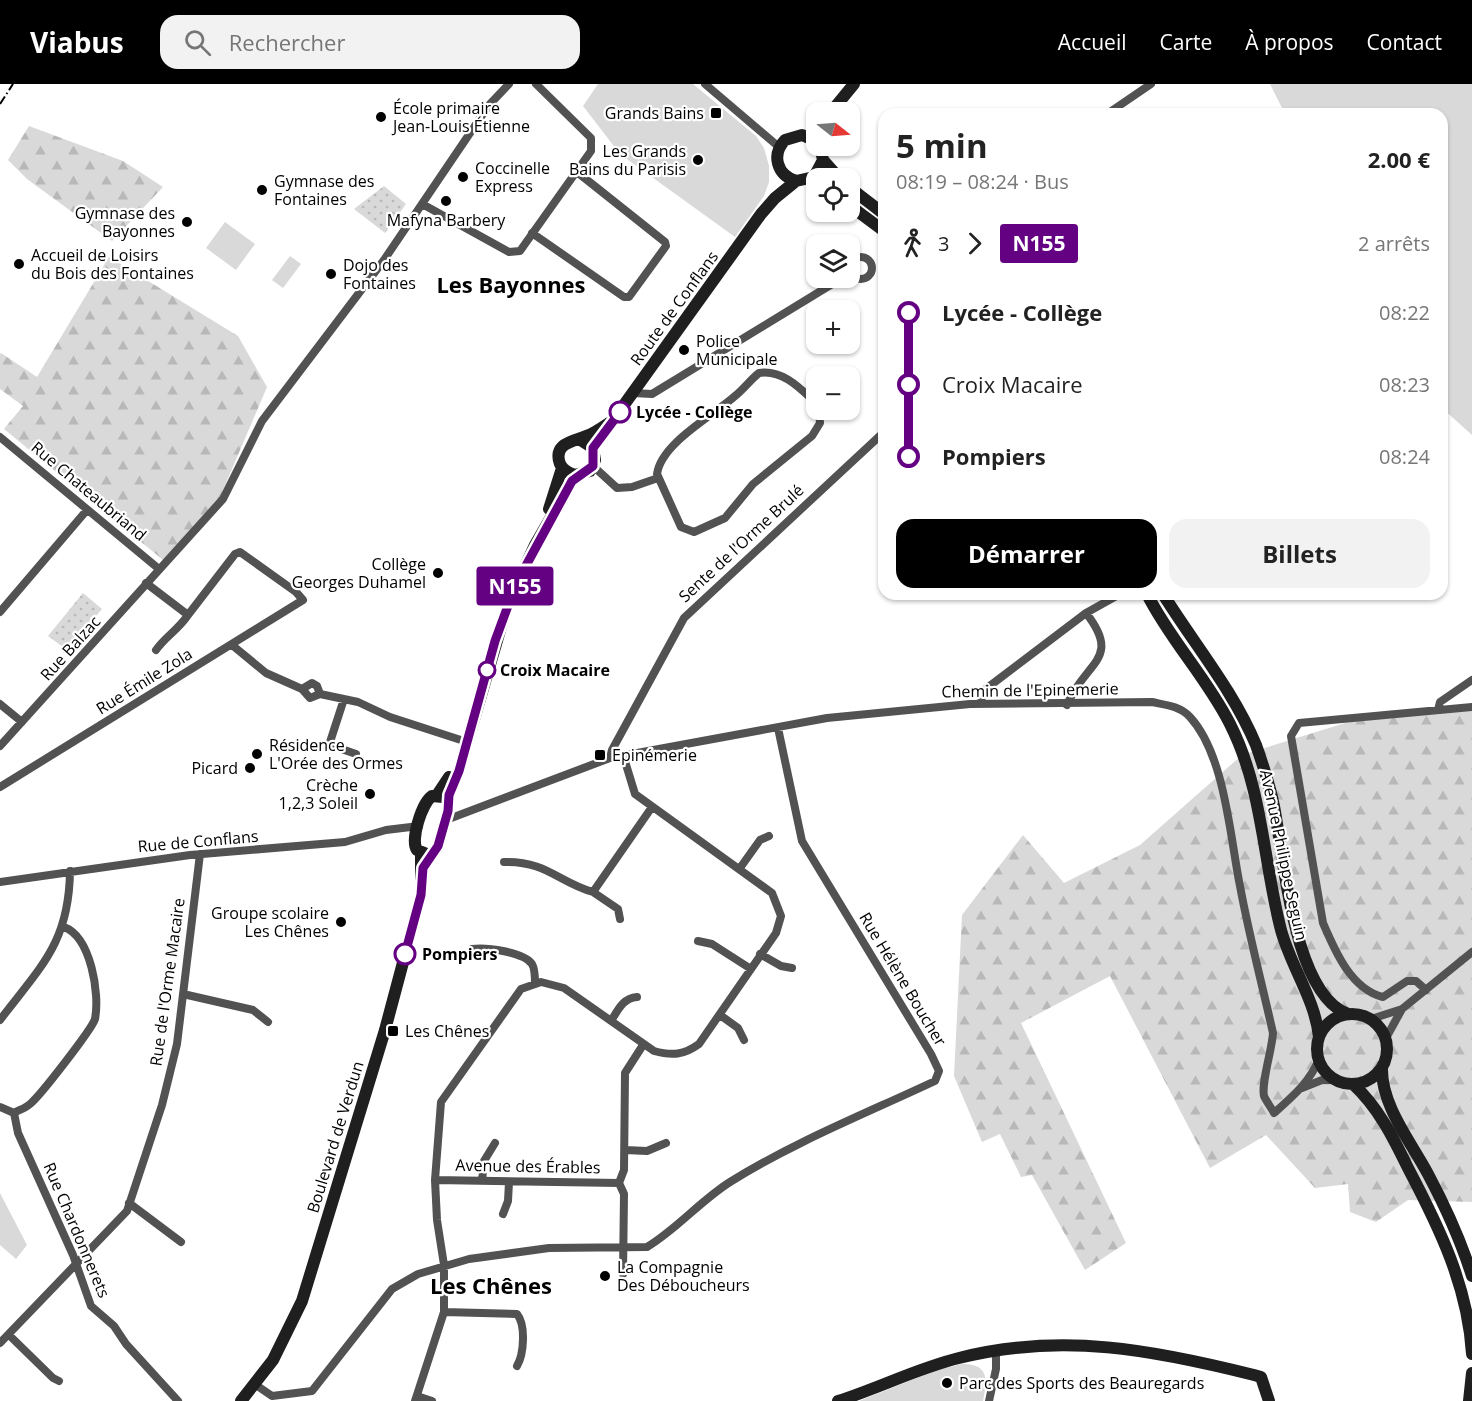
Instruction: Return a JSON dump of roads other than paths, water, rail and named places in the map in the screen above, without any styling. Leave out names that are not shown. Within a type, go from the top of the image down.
[{"type":"main road","points":[[839,102],[854,84]]},
{"type":"main road","points":[[782,144],[806,133]]},
{"type":"main road","points":[[802,135],[806,137]]},
{"type":"main road","name":"Route de Conflans","points":[[761,214],[777,182],[782,144]]},
{"type":"main road","points":[[823,156],[831,168]]},
{"type":"main road","name":"Route de Conflans","points":[[821,168],[824,160]]},
{"type":"main road","points":[[778,167],[789,179],[806,181]]},
{"type":"main road","name":"Route de Conflans","points":[[593,448],[761,214],[775,198],[806,182]]},
{"type":"main road","points":[[860,195],[878,209]]},
{"type":"main road","points":[[860,213],[878,227]]},
{"type":"main road","points":[[463,741],[503,600],[550,506],[562,468],[559,458],[563,446],[613,420]]},
{"type":"main road","points":[[426,853],[416,849],[414,842],[426,802],[445,797],[495,641],[516,584],[572,481],[593,466],[593,448],[579,439]]},
{"type":"main road","points":[[562,468],[570,474],[580,475]]},
{"type":"main road","name":"Avenue Philippe Seguin","points":[[1150,600],[1220,705],[1246,761],[1260,812],[1281,932],[1294,970],[1314,1012],[1319,1037]]},
{"type":"main road","name":"Avenue Philippe Seguin","points":[[1167,600],[1221,681],[1251,733],[1272,798],[1291,912],[1299,940],[1321,990],[1336,1008],[1348,1014]]},
{"type":"main road","name":"Boulevard de Verdun","points":[[242,1401],[256,1385],[287,1335],[302,1301],[385,1030],[421,895],[426,853],[437,847],[446,820],[445,797]]},
{"type":"main road","points":[[1382,1068],[1366,1081],[1353,1084],[1336,1080],[1324,1069],[1319,1059],[1319,1037],[1330,1021],[1348,1014],[1360,1014],[1371,1019],[1380,1027],[1386,1038],[1387,1054],[1382,1068],[1383,1083],[1390,1103],[1436,1188],[1472,1276]]},
{"type":"main road","points":[[1353,1084],[1370,1101],[1384,1122],[1437,1224],[1462,1294],[1472,1354]]},
{"type":"main road","points":[[838,1401],[878,1389],[934,1365],[996,1351],[1067,1344],[1137,1348],[1261,1377],[1269,1401]]},
{"type":"main road","points":[[1469,1401],[1472,1373]]},
{"type":"street","name":"Rue Balzac","points":[[0,746],[109,628],[146,583],[223,499],[262,422],[424,205],[489,105],[509,84]]},
{"type":"street","points":[[424,205],[509,252],[520,251],[591,151],[591,138],[536,84]]},
{"type":"street","points":[[705,84],[782,144]]},
{"type":"street","points":[[1116,108],[1151,84]]},
{"type":"street","points":[[532,233],[624,297],[629,297],[666,246],[665,242],[577,172]]},
{"type":"street","points":[[633,393],[652,394],[826,288]]},
{"type":"street","points":[[806,395],[782,375],[775,372],[759,373],[735,397],[676,444],[658,468],[658,478],[681,527],[689,532],[700,531],[725,518],[753,484],[812,436],[820,420]]},
{"type":"street","name":"Rue Chateaubriand","points":[[0,437],[159,569]]},
{"type":"street","name":"Sente de l'Orme Brulé","points":[[610,758],[612,750],[684,618],[878,438]]},
{"type":"street","points":[[593,466],[617,488],[632,487],[658,478]]},
{"type":"street","points":[[0,612],[87,510]]},
{"type":"street","name":"Rue Émile Zola","points":[[0,787],[303,600],[296,592],[240,552],[235,554],[188,615]]},
{"type":"street","points":[[146,583],[188,615],[178,631],[165,638],[156,650]]},
{"type":"street","points":[[982,704],[981,696],[987,688],[1086,613],[1109,600]]},
{"type":"street","points":[[1067,705],[1101,651],[1102,634],[1086,613]]},
{"type":"street","points":[[232,645],[266,674],[302,689],[307,684],[314,684],[320,693],[344,699],[463,741]]},
{"type":"street","points":[[1438,710],[1440,702],[1472,680]]},
{"type":"street","points":[[344,699],[330,742],[335,747],[356,754]]},
{"type":"street","name":"Chemin de l'Epinemerie","points":[[446,820],[469,809],[610,758],[624,758],[827,718],[982,704],[1067,705],[1152,702],[1170,705],[1190,717],[1210,751],[1229,813],[1240,885],[1273,1033],[1271,1055],[1264,1081],[1264,1096],[1274,1113],[1299,1090]]},
{"type":"street","points":[[0,704],[22,722]]},
{"type":"street","points":[[1426,990],[1416,981],[1407,981],[1383,997],[1369,994],[1355,981],[1332,944],[1323,923],[1291,736],[1299,723],[1472,706]]},
{"type":"street","name":"Rue Hélène Boucher","points":[[623,1247],[647,1247],[657,1241],[702,1200],[732,1181],[938,1078],[939,1071],[931,1054],[802,841],[778,728]]},
{"type":"street","points":[[432,1401],[416,1398],[444,1312],[444,1265],[437,1220],[435,1180],[441,1102],[521,989],[535,983],[550,983],[564,988],[643,1044],[667,1055],[682,1054],[699,1044],[776,933],[780,908],[772,892],[635,794],[624,758]]},
{"type":"street","name":"Chemin de l'Epinemerie","points":[[445,797],[454,810],[469,809]]},
{"type":"street","points":[[593,892],[652,807]]},
{"type":"street","name":"Rue de Conflans","points":[[0,882],[70,870],[345,842],[386,830],[418,826]]},
{"type":"street","points":[[397,829],[414,842]]},
{"type":"street","points":[[740,868],[760,840],[769,836]]},
{"type":"street","name":"Rue de l'Orme Macaire","points":[[0,1343],[127,1211],[162,1105],[177,1044],[200,855]]},
{"type":"street","points":[[504,862],[522,862],[553,871],[593,892],[618,909],[620,919]]},
{"type":"street","points":[[0,1020],[44,963],[64,927],[70,892],[70,870]]},
{"type":"street","points":[[0,1107],[14,1113],[38,1096],[95,1019],[95,987],[91,960],[72,931],[64,927]]},
{"type":"street","points":[[698,941],[712,944],[751,969]]},
{"type":"street","points":[[472,949],[495,949],[529,961],[534,967],[535,983]]},
{"type":"street","points":[[1371,1019],[1402,1009],[1472,952]]},
{"type":"street","points":[[760,954],[780,966],[792,968]]},
{"type":"street","points":[[183,994],[253,1010],[268,1022]]},
{"type":"street","points":[[611,1021],[623,1003],[630,998],[637,997]]},
{"type":"street","points":[[1386,1038],[1402,1009]]},
{"type":"street","points":[[720,1015],[738,1028],[744,1040]]},
{"type":"street","name":"Avenue des Érables","points":[[435,1180],[619,1183],[624,1170],[625,1073],[643,1044]]},
{"type":"street","points":[[1299,1090],[1313,1073],[1319,1059]]},
{"type":"street","points":[[1299,1090],[1322,1080],[1336,1080]]},
{"type":"street","name":"Rue Chardonnerets","points":[[14,1113],[18,1133],[91,1306],[114,1326],[126,1344],[178,1401]]},
{"type":"street","points":[[482,1181],[484,1161],[495,1143]]},
{"type":"street","points":[[625,1150],[647,1151],[666,1143]]},
{"type":"street","points":[[503,1214],[508,1201],[509,1182]]},
{"type":"street","points":[[619,1183],[624,1194],[622,1274]]},
{"type":"street","points":[[129,1203],[181,1242]]},
{"type":"street","points":[[256,1385],[272,1396],[312,1391],[392,1289],[418,1274],[444,1265],[487,1256],[549,1248],[623,1247]]},
{"type":"street","points":[[444,1312],[517,1314],[522,1322],[521,1354],[516,1366]]},
{"type":"street","points":[[9,1335],[53,1378],[59,1381]]},
{"type":"street","points":[[989,1401],[996,1369],[996,1351]]},
{"type":"railway","points":[[0,104],[13,84]]},
{"type":"place","name":"Grands Bains","points":[[716,113]]},
{"type":"place","name":"École primaire Jean-Louis Étienne","points":[[381,117]]},
{"type":"place","name":"Les Grands Bains du Parisis","points":[[698,160]]},
{"type":"place","name":"Coccinelle Express","points":[[463,177]]},
{"type":"place","name":"Gymnase des Fontaines","points":[[262,190]]},
{"type":"place","name":"Mafyna Barbery","points":[[446,201]]},
{"type":"place","name":"Gymnase des Bayonnes","points":[[187,222]]},
{"type":"place","name":"Accueil de Loisirs du Bois des Fontaines","points":[[19,264]]},
{"type":"place","name":"Dojo des Fontaines","points":[[331,274]]},
{"type":"place","name":"Police Municipale","points":[[684,350]]},
{"type":"place","name":"Lycée - Collège","points":[[620,412]]},
{"type":"place","name":"Collège Georges Duhamel","points":[[438,573]]},
{"type":"place","name":"Croix Macaire","points":[[487,670]]},
{"type":"place","name":"Résidence L'Orée des Ormes","points":[[257,754]]},
{"type":"place","name":"Epinémerie","points":[[600,755]]},
{"type":"place","name":"Picard","points":[[250,768]]},
{"type":"place","name":"Crèche 1,2,3 Soleil","points":[[370,794]]},
{"type":"place","name":"Groupe scolaire Les Chênes","points":[[341,922]]},
{"type":"place","name":"Pompiers","points":[[405,954]]},
{"type":"place","name":"Les Chênes","points":[[393,1031]]},
{"type":"place","name":"La Compagnie Des Déboucheurs","points":[[605,1276]]},
{"type":"place","name":"Parc des Sports des Beauregards","points":[[947,1383]]},
{"type":"district","name":"Les Bayonnes","points":[[511,285]]},
{"type":"district","name":"Les Chênes","points":[[491,1286]]}]
